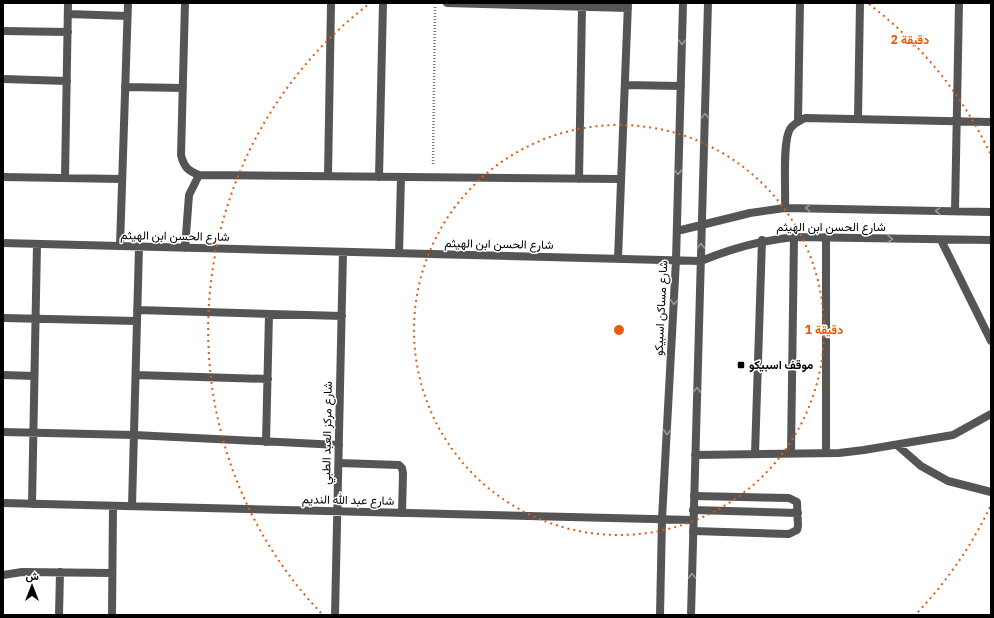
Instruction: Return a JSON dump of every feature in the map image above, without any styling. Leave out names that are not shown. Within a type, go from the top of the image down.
[{"type":"street","points":[[64,178],[68,3]]},
{"type":"street","points":[[120,246],[128,3]]},
{"type":"street","points":[[185,3],[182,159],[183,164],[190,172],[199,175],[621,179]]},
{"type":"street","points":[[328,176],[331,3]]},
{"type":"street","points":[[379,177],[383,3]]},
{"type":"street","points":[[447,3],[582,7],[628,5],[618,259]]},
{"type":"street","name":"شارع مساكن اسبيكو","points":[[660,615],[662,519],[676,260],[683,3]]},
{"type":"street","points":[[691,615],[708,3]]},
{"type":"street","points":[[798,121],[800,3]]},
{"type":"street","points":[[858,118],[860,3]]},
{"type":"street","points":[[955,211],[959,3]]},
{"type":"street","points":[[578,179],[582,7]]},
{"type":"street","points":[[68,14],[127,16]]},
{"type":"street","points":[[3,31],[68,32]]},
{"type":"street","points":[[3,79],[66,81]]},
{"type":"street","points":[[625,85],[681,86]]},
{"type":"street","points":[[125,87],[183,88]]},
{"type":"street","points":[[785,208],[786,140],[790,130],[798,121],[813,117],[991,122]]},
{"type":"street","points":[[185,248],[189,195],[199,175]]},
{"type":"street","points":[[3,177],[122,179]]},
{"type":"street","points":[[399,253],[401,177]]},
{"type":"street","name":"شارع الحسن ابن الهيثم","points":[[677,231],[702,223],[785,208],[991,212]]},
{"type":"street","points":[[790,454],[794,237]]},
{"type":"street","name":"شارع الحسن ابن الهيثم","points":[[3,243],[676,260],[701,262],[731,249],[762,240],[794,237],[991,240]]},
{"type":"street","points":[[826,237],[826,453]]},
{"type":"street","points":[[755,454],[762,240]]},
{"type":"street","points":[[941,240],[988,329],[991,340]]},
{"type":"street","points":[[32,504],[37,244]]},
{"type":"street","points":[[132,506],[139,247]]},
{"type":"street","name":"شارع مركز العبد الطبي","points":[[335,615],[343,252]]},
{"type":"street","points":[[137,310],[342,316]]},
{"type":"street","points":[[266,442],[269,314]]},
{"type":"street","points":[[3,318],[137,321]]},
{"type":"street","points":[[3,375],[34,376]]},
{"type":"street","points":[[136,375],[268,379]]},
{"type":"street","points":[[695,455],[852,452],[953,435],[991,414]]},
{"type":"street","points":[[3,432],[134,435],[339,445]]},
{"type":"street","points":[[897,445],[921,466],[948,481],[991,492]]},
{"type":"street","points":[[339,463],[399,465],[402,468],[403,473],[402,513]]},
{"type":"street","points":[[693,531],[789,534],[797,530],[798,513],[797,502],[789,498],[694,496]]},
{"type":"street","name":"شارع عبد الله النديم","points":[[3,504],[693,520]]},
{"type":"street","points":[[112,615],[113,506]]},
{"type":"street","points":[[693,510],[798,513]]},
{"type":"street","points":[[3,575],[22,572],[112,573]]},
{"type":"street","points":[[59,615],[60,572]]},
{"type":"path","points":[[433,177],[435,3]]},
{"type":"place","name":"موقف اسبيكو","points":[[741,365]]}]
